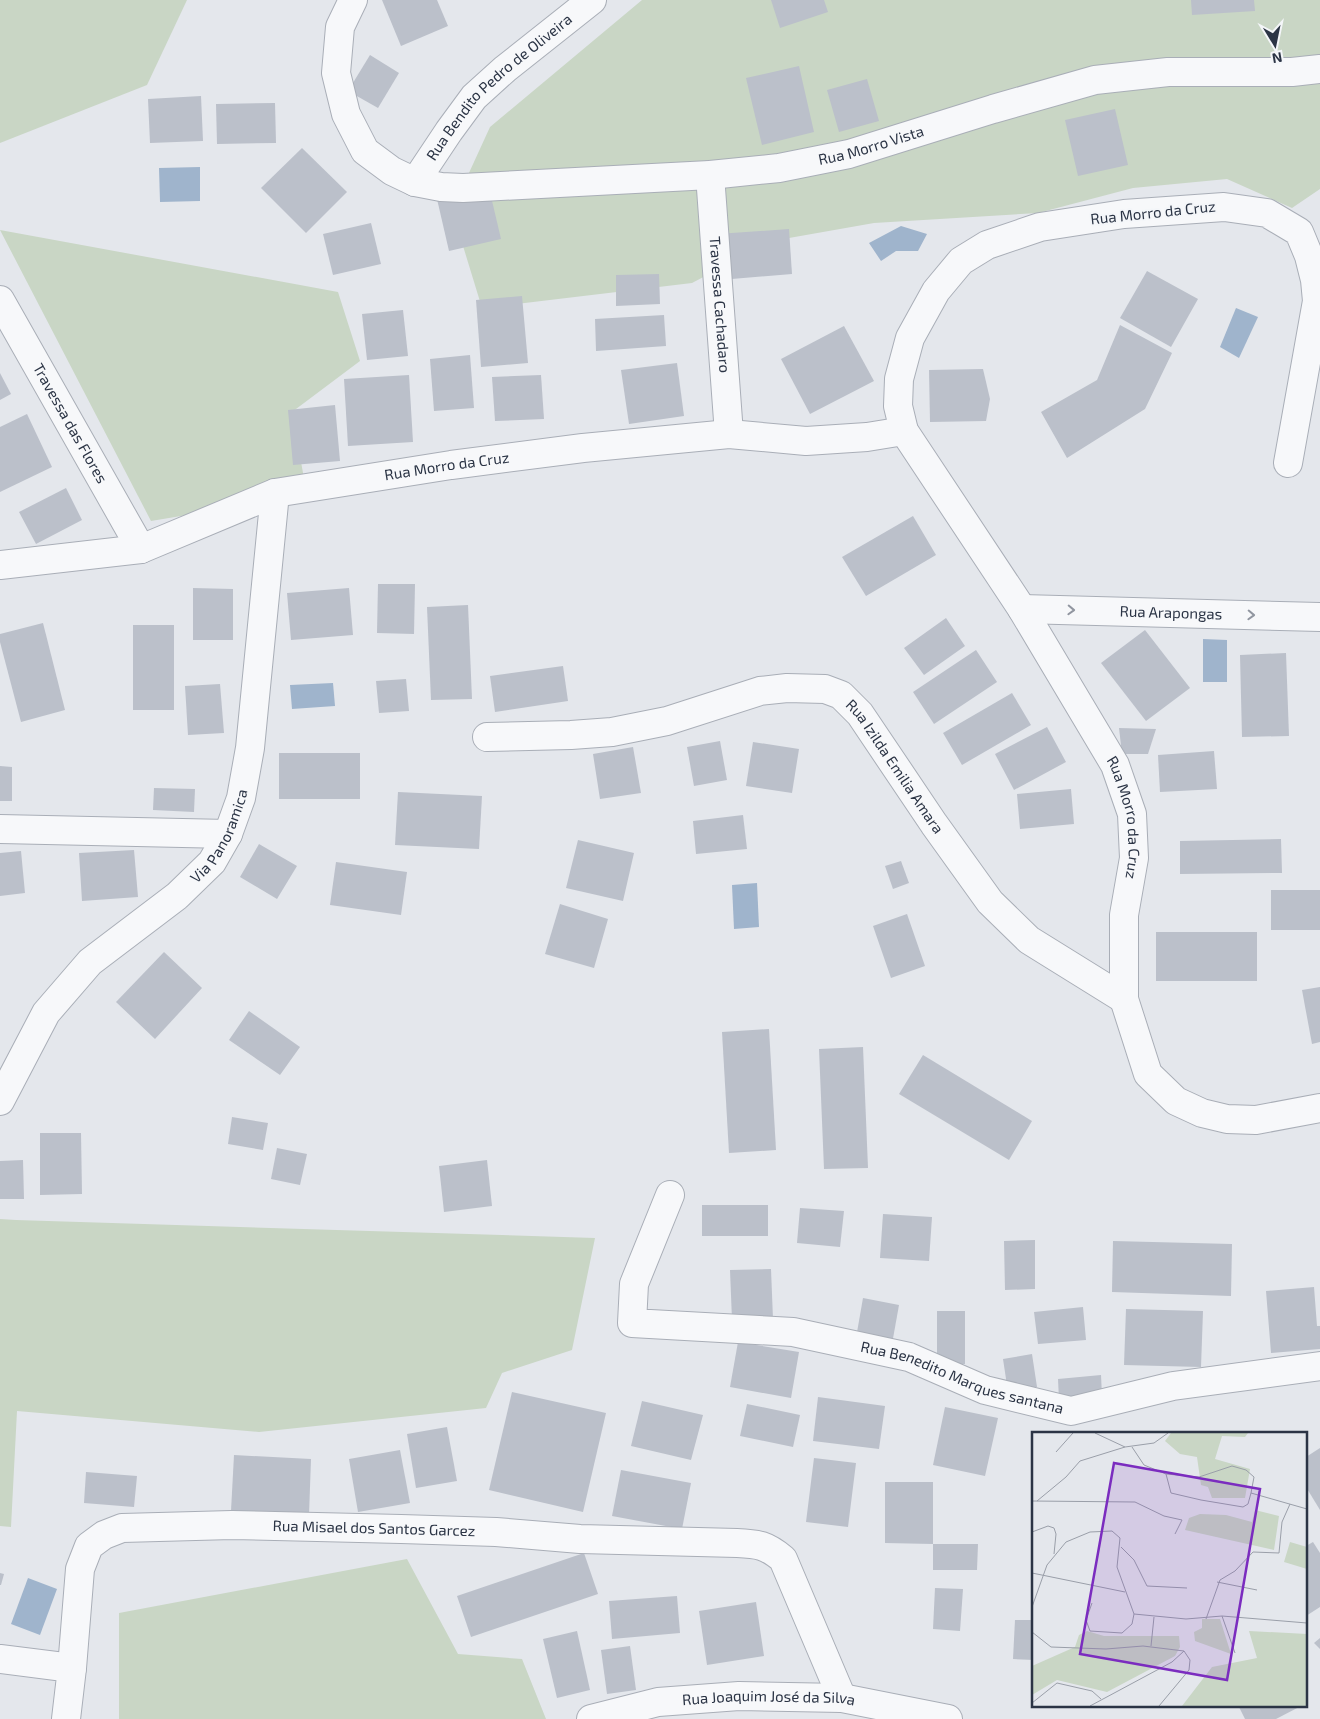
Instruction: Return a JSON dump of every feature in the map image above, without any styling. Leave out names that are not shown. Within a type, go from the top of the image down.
[{"type":"street","name":"Rua Morro Vista","points":[[353,0],[340,28],[336,73],[346,114],[365,151],[392,171],[415,182],[441,187],[463,188],[710,175],[779,168],[850,154],[993,109],[1095,80],[1168,72],[1292,72],[1320,69]]},
{"type":"street","name":"Rua Bendito Pedro de Oliveira","points":[[415,182],[449,130],[474,97],[504,69],[592,0]]},
{"type":"street","name":"Travessa Cachadaro","points":[[710,175],[729,434]]},
{"type":"street","name":"Rua Morro da Cruz","points":[[1288,463],[1317,301],[1315,280],[1309,256],[1299,232],[1267,213],[1224,206],[1124,214],[1040,228],[988,245],[961,261],[936,291],[910,338],[899,379],[898,406],[904,431],[1022,609],[1114,765],[1132,814],[1134,858],[1124,915],[1124,999],[1148,1074],[1176,1101],[1202,1113],[1227,1119],[1256,1120],[1320,1108]]},
{"type":"street","name":"Travessa das Flores","points":[[0,300],[141,549]]},
{"type":"street","name":"Rua Morro da Cruz","points":[[0,565],[141,549],[275,493],[451,465],[583,448],[729,434],[806,441],[867,437],[904,431]]},
{"type":"street","name":"Via Panoramica","points":[[0,1101],[46,1013],[90,962],[177,896],[212,862],[228,834],[241,798],[250,748],[275,493]]},
{"type":"street","name":"Rua Arapongas","points":[[1022,609],[1320,617]]},
{"type":"street","name":"Rua Izilda Emilia Amara","points":[[487,737],[571,736],[612,732],[667,721],[760,691],[787,688],[825,689],[842,696],[860,714],[934,824],[990,902],[1029,940],[1124,999]]},
{"type":"street","points":[[0,829],[228,834]]},
{"type":"street","name":"Rua Benedito Marques santana","points":[[670,1195],[634,1284],[632,1323],[793,1332],[909,1357],[985,1390],[1071,1412],[1173,1386],[1320,1366]]},
{"type":"street","name":"Rua Misael dos Santos Garcez","points":[[72,1668],[80,1569],[89,1546],[104,1535],[122,1528],[232,1525],[496,1532],[580,1539],[737,1543],[753,1544],[768,1548],[784,1559],[842,1698]]},
{"type":"street","points":[[0,1659],[72,1668],[66,1719]]},
{"type":"street","name":"Rua Joaquim José da Silva","points":[[591,1719],[658,1702],[740,1696],[842,1698],[948,1719]]},
{"type":"green space","points":[[0,0],[187,0],[147,85],[0,143]]},
{"type":"green space","points":[[642,0],[1320,0],[1320,189],[1292,208],[1227,179],[1133,188],[1038,213],[874,223],[772,241],[692,283],[482,308],[452,210],[490,127]]},
{"type":"green space","points":[[0,230],[338,292],[360,361],[292,412],[307,495],[151,521]]},
{"type":"green space","points":[[0,1219],[595,1238],[572,1350],[502,1373],[486,1408],[259,1432],[17,1411],[11,1527],[0,1526]]},
{"type":"green space","points":[[407,1559],[458,1654],[522,1659],[546,1719],[119,1719],[119,1613]]},
{"type":"water","points":[[200,167],[200,201],[160,202],[159,168]]},
{"type":"water","points":[[901,226],[927,234],[918,251],[896,251],[881,261],[869,243]]},
{"type":"water","points":[[1236,308],[1258,317],[1239,358],[1220,347]]},
{"type":"water","points":[[1203,639],[1227,640],[1227,682],[1203,682]]},
{"type":"water","points":[[333,683],[335,706],[292,709],[290,685]]},
{"type":"water","points":[[757,883],[759,927],[734,929],[732,885]]},
{"type":"water","points":[[28,1578],[57,1589],[40,1635],[11,1624]]},
{"type":"building","points":[[382,0],[437,0],[448,26],[401,46]]},
{"type":"building","points":[[771,0],[824,0],[828,12],[780,28]]},
{"type":"building","points":[[1191,0],[1254,0],[1255,11],[1192,15]]},
{"type":"building","points":[[370,55],[399,73],[378,108],[348,91]]},
{"type":"building","points":[[799,66],[814,132],[762,145],[746,78]]},
{"type":"building","points":[[867,79],[879,121],[839,132],[827,90]]},
{"type":"building","points":[[201,96],[203,141],[150,143],[148,99]]},
{"type":"building","points":[[275,103],[276,143],[217,144],[216,104]]},
{"type":"building","points":[[1115,109],[1128,165],[1078,176],[1065,120]]},
{"type":"building","points":[[302,148],[347,192],[306,233],[261,188]]},
{"type":"building","points":[[489,188],[501,239],[449,251],[437,199]]},
{"type":"building","points":[[371,223],[381,264],[333,275],[323,234]]},
{"type":"building","points":[[789,229],[792,274],[720,280],[717,234]]},
{"type":"building","points":[[1147,271],[1198,299],[1171,347],[1120,318]]},
{"type":"building","points":[[659,274],[660,304],[616,306],[616,275]]},
{"type":"building","points":[[522,296],[528,363],[481,367],[476,300]]},
{"type":"building","points":[[403,310],[408,356],[367,360],[362,314]]},
{"type":"building","points":[[664,315],[666,346],[596,351],[595,319]]},
{"type":"building","points":[[1120,325],[1172,353],[1145,409],[1067,458],[1041,412],[1097,380]]},
{"type":"building","points":[[844,326],[874,381],[810,414],[781,359]]},
{"type":"building","points":[[470,355],[474,408],[434,411],[430,359]]},
{"type":"building","points":[[677,363],[684,416],[629,424],[621,370]]},
{"type":"building","points":[[983,369],[990,399],[986,421],[930,422],[929,370]]},
{"type":"building","points":[[0,373],[11,394],[0,400]]},
{"type":"building","points":[[409,375],[413,442],[348,446],[344,379]]},
{"type":"building","points":[[541,375],[544,419],[495,421],[492,377]]},
{"type":"building","points":[[335,405],[340,461],[293,465],[288,410]]},
{"type":"building","points":[[27,414],[52,467],[0,492],[0,427]]},
{"type":"building","points":[[66,488],[82,520],[36,544],[19,512]]},
{"type":"building","points":[[913,516],[936,555],[866,596],[842,557]]},
{"type":"building","points":[[378,584],[415,584],[414,634],[377,633]]},
{"type":"building","points":[[193,588],[233,589],[233,640],[193,640]]},
{"type":"building","points":[[349,588],[353,635],[291,640],[287,593]]},
{"type":"building","points":[[468,605],[472,699],[431,700],[427,607]]},
{"type":"building","points":[[946,618],[965,646],[924,675],[904,648]]},
{"type":"building","points":[[43,623],[65,710],[21,722],[0,642],[0,634]]},
{"type":"building","points":[[133,625],[174,625],[174,710],[133,710]]},
{"type":"building","points":[[1145,630],[1190,688],[1146,721],[1101,663]]},
{"type":"building","points":[[976,650],[997,682],[934,724],[913,692]]},
{"type":"building","points":[[1286,653],[1289,736],[1242,737],[1240,655]]},
{"type":"building","points":[[563,666],[568,701],[495,712],[490,676]]},
{"type":"building","points":[[406,679],[409,711],[379,713],[376,681]]},
{"type":"building","points":[[220,684],[224,733],[188,735],[185,686]]},
{"type":"building","points":[[1012,693],[1031,725],[962,765],[943,733]]},
{"type":"building","points":[[1047,727],[1066,762],[1014,790],[995,754]]},
{"type":"building","points":[[1119,728],[1156,729],[1148,754],[1122,754]]},
{"type":"building","points":[[720,741],[727,780],[694,786],[687,747]]},
{"type":"building","points":[[753,742],[799,749],[792,793],[746,786]]},
{"type":"building","points":[[633,747],[641,793],[600,799],[593,754]]},
{"type":"building","points":[[1214,751],[1217,789],[1160,792],[1158,755]]},
{"type":"building","points":[[279,753],[360,753],[360,799],[279,799]]},
{"type":"building","points":[[0,766],[12,767],[12,801],[0,801]]},
{"type":"building","points":[[154,788],[195,789],[194,812],[153,810]]},
{"type":"building","points":[[1071,789],[1074,824],[1020,829],[1017,794]]},
{"type":"building","points":[[398,792],[482,796],[479,849],[395,845]]},
{"type":"building","points":[[743,815],[747,849],[696,854],[693,821]]},
{"type":"building","points":[[1281,839],[1282,873],[1180,874],[1180,841]]},
{"type":"building","points":[[578,840],[634,853],[623,901],[566,888]]},
{"type":"building","points":[[259,844],[297,866],[277,899],[240,877]]},
{"type":"building","points":[[134,850],[138,897],[82,901],[79,853]]},
{"type":"building","points":[[21,851],[25,893],[0,896],[0,853]]},
{"type":"building","points":[[901,861],[909,883],[893,889],[885,866]]},
{"type":"building","points":[[336,862],[407,872],[401,915],[330,905]]},
{"type":"building","points":[[1271,890],[1320,890],[1320,930],[1271,930]]},
{"type":"building","points":[[560,904],[608,919],[594,968],[545,954]]},
{"type":"building","points":[[907,914],[925,966],[891,978],[873,926]]},
{"type":"building","points":[[1156,932],[1257,932],[1257,981],[1156,981]]},
{"type":"building","points":[[164,952],[202,988],[155,1039],[116,1002]]},
{"type":"building","points":[[1320,987],[1320,1042],[1312,1044],[1302,990]]},
{"type":"building","points":[[249,1011],[300,1047],[280,1075],[229,1040]]},
{"type":"building","points":[[769,1029],[776,1150],[729,1153],[722,1032]]},
{"type":"building","points":[[863,1047],[868,1168],[824,1169],[819,1049]]},
{"type":"building","points":[[923,1055],[1032,1121],[1009,1160],[899,1094]]},
{"type":"building","points":[[232,1117],[268,1123],[263,1150],[228,1144]]},
{"type":"building","points":[[40,1133],[81,1133],[82,1194],[40,1195]]},
{"type":"building","points":[[277,1148],[307,1154],[300,1185],[271,1179]]},
{"type":"building","points":[[23,1160],[24,1199],[0,1199],[0,1161]]},
{"type":"building","points":[[487,1160],[492,1206],[444,1212],[439,1166]]},
{"type":"building","points":[[702,1205],[768,1205],[768,1236],[702,1236]]},
{"type":"building","points":[[800,1208],[844,1211],[840,1247],[797,1243]]},
{"type":"building","points":[[883,1214],[932,1217],[929,1261],[880,1258]]},
{"type":"building","points":[[1035,1240],[1035,1289],[1005,1290],[1004,1241]]},
{"type":"building","points":[[1113,1241],[1232,1244],[1231,1296],[1112,1292]]},
{"type":"building","points":[[771,1269],[773,1319],[732,1320],[730,1270]]},
{"type":"building","points":[[1314,1287],[1317,1326],[1320,1326],[1320,1349],[1271,1353],[1266,1291]]},
{"type":"building","points":[[863,1298],[899,1305],[892,1344],[856,1338]]},
{"type":"building","points":[[1083,1307],[1086,1340],[1038,1344],[1034,1312]]},
{"type":"building","points":[[1126,1309],[1203,1311],[1201,1367],[1124,1365]]},
{"type":"building","points":[[937,1311],[965,1311],[965,1364],[937,1364]]},
{"type":"building","points":[[738,1342],[799,1352],[791,1398],[730,1387]]},
{"type":"building","points":[[1032,1354],[1037,1387],[1008,1392],[1003,1359]]},
{"type":"building","points":[[1101,1375],[1102,1396],[1059,1400],[1058,1379]]},
{"type":"building","points":[[512,1392],[606,1413],[583,1512],[489,1490]]},
{"type":"building","points":[[818,1397],[885,1406],[879,1449],[813,1441]]},
{"type":"building","points":[[642,1401],[703,1415],[691,1460],[631,1446]]},
{"type":"building","points":[[747,1404],[800,1415],[793,1447],[740,1436]]},
{"type":"building","points":[[945,1407],[998,1418],[985,1476],[933,1465]]},
{"type":"building","points":[[447,1427],[457,1481],[416,1488],[407,1434]]},
{"type":"building","points":[[1320,1448],[1320,1510],[1308,1490],[1308,1456]]},
{"type":"building","points":[[400,1450],[410,1503],[358,1512],[349,1459]]},
{"type":"building","points":[[234,1455],[311,1459],[309,1515],[231,1511]]},
{"type":"building","points":[[814,1458],[856,1463],[848,1527],[806,1522]]},
{"type":"building","points":[[621,1470],[691,1483],[682,1529],[612,1516]]},
{"type":"building","points":[[86,1472],[137,1476],[134,1507],[84,1503]]},
{"type":"building","points":[[885,1482],[933,1482],[933,1544],[885,1543]]},
{"type":"building","points":[[1313,1542],[1320,1553],[1320,1607],[1308,1615],[1308,1545]]},
{"type":"building","points":[[933,1544],[978,1544],[977,1570],[933,1570]]},
{"type":"building","points":[[584,1553],[598,1594],[471,1637],[457,1596]]},
{"type":"building","points":[[0,1573],[4,1574],[1,1585],[0,1585]]},
{"type":"building","points":[[935,1588],[963,1589],[960,1631],[933,1629]]},
{"type":"building","points":[[677,1596],[680,1633],[612,1639],[609,1601]]},
{"type":"building","points":[[756,1602],[764,1656],[707,1665],[699,1611]]},
{"type":"building","points":[[1015,1620],[1032,1620],[1032,1660],[1013,1659]]},
{"type":"building","points":[[577,1631],[590,1690],[557,1698],[543,1639]]},
{"type":"building","points":[[1320,1638],[1320,1649],[1314,1643]]},
{"type":"building","points":[[630,1646],[636,1690],[607,1694],[601,1650]]},
{"type":"building","points":[[1238,1706],[1301,1706],[1276,1719],[1245,1719]]}]
